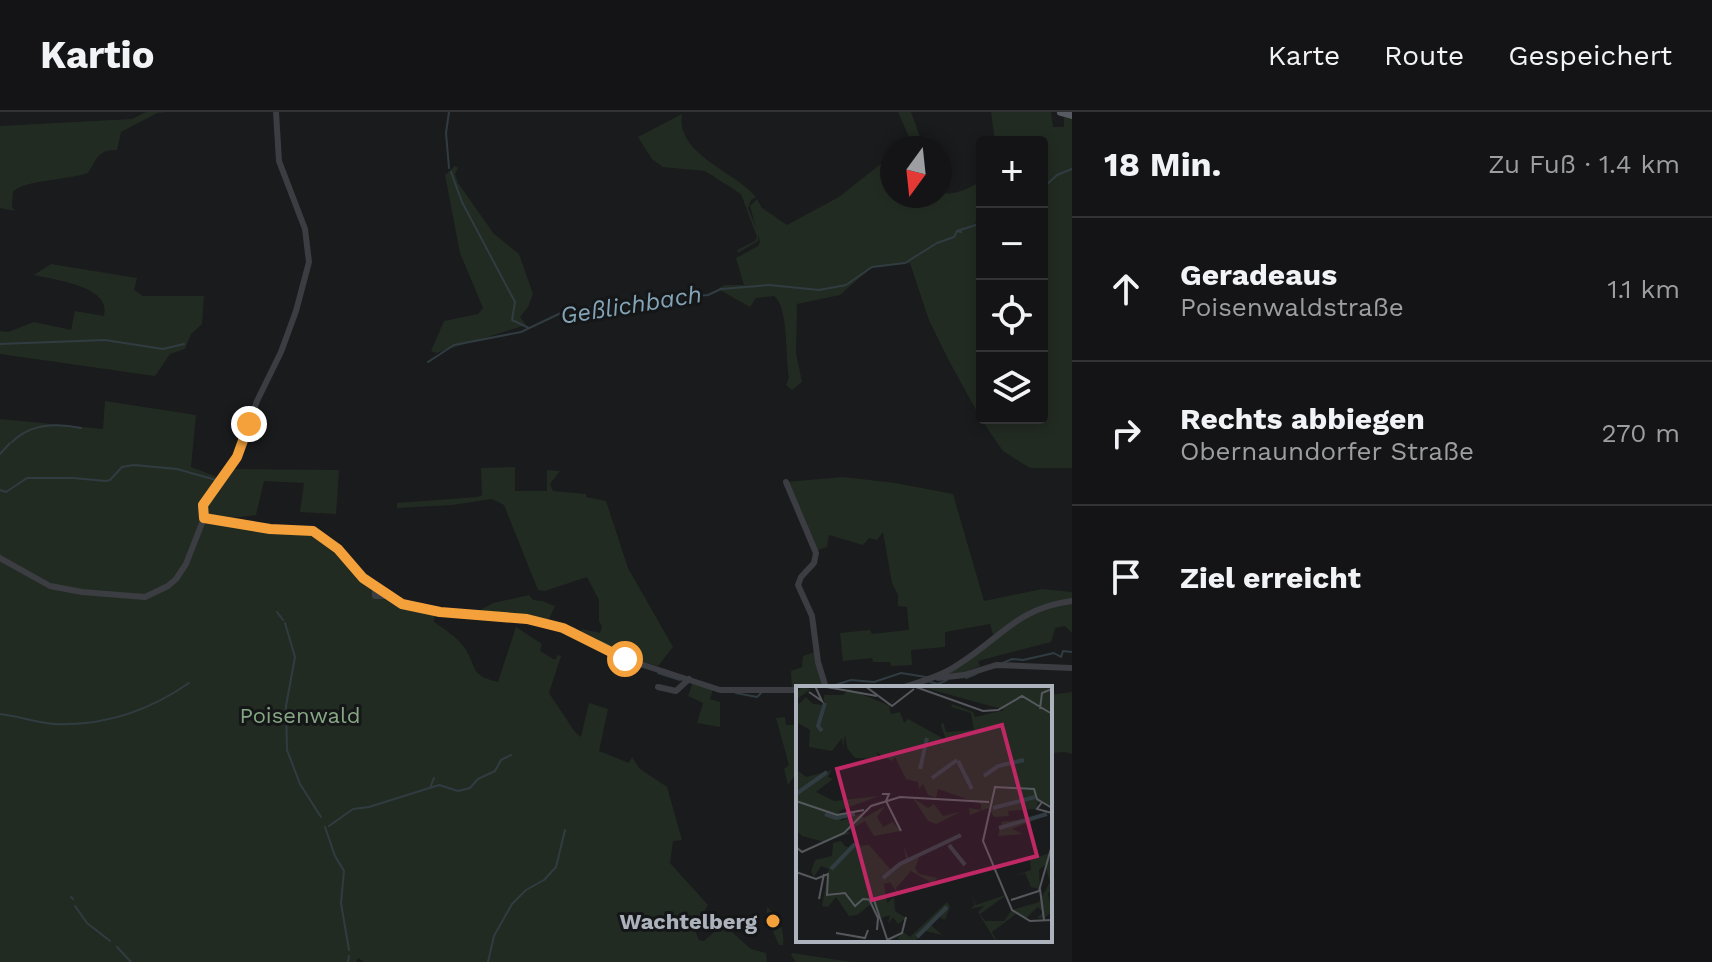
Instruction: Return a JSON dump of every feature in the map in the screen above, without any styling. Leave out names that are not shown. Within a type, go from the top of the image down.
[{"type":"main road","points":[[1061,112],[1072,115]]},
{"type":"street","points":[[0,558],[50,586],[145,597],[168,586],[186,564],[204,518],[203,505],[237,457],[257,401],[281,352],[309,262],[305,229],[279,161],[276,112]]},
{"type":"street","points":[[786,482],[816,553],[814,563],[798,585],[812,616],[818,662],[825,686]]},
{"type":"street","points":[[204,518],[270,529],[316,532],[338,549],[375,587],[375,596],[388,596],[402,604],[430,610],[527,619],[572,630],[625,659],[720,690],[796,690]]},
{"type":"street","points":[[934,678],[961,663],[997,633],[1038,608],[1072,601]]},
{"type":"street","points":[[908,686],[996,665],[1072,668]]},
{"type":"street","points":[[658,687],[676,691],[689,679]]},
{"type":"green space","points":[[146,112],[167,112],[157,113],[121,132],[117,150],[102,153],[88,173],[18,188],[13,192],[12,207],[15,211],[0,208],[0,126],[132,119]]},
{"type":"green space","points":[[898,112],[911,112],[920,136],[908,136]]},
{"type":"green space","points":[[991,112],[1051,112],[1053,127],[1064,127],[1064,117],[1072,118],[1072,468],[1030,468],[1003,451],[984,424],[1048,424],[1048,136],[994,136]]},
{"type":"green space","points":[[682,114],[682,128],[697,151],[756,197],[748,208],[758,232],[758,241],[738,253],[737,250],[757,237],[741,194],[705,171],[663,167],[652,159],[638,137]]},
{"type":"green space","points":[[880,165],[880,208],[952,208],[952,193],[976,184],[976,410],[929,320],[910,263],[871,268],[840,295],[797,304],[796,353],[802,382],[792,390],[786,385],[789,377],[786,333],[779,302],[774,296],[756,298],[750,307],[718,289],[724,285],[744,285],[736,258],[760,242],[750,206],[757,199],[762,208],[787,225],[839,197]]},
{"type":"green space","points":[[455,166],[458,168],[455,174],[458,183],[494,234],[519,254],[533,294],[520,317],[526,325],[436,353],[431,351],[444,321],[478,314],[483,308],[460,253],[445,175]]},
{"type":"green space","points":[[51,264],[137,278],[134,290],[143,296],[204,296],[202,324],[191,334],[185,349],[170,354],[155,376],[0,354],[0,331],[8,332],[34,322],[71,330],[75,311],[104,316],[104,306],[91,291],[34,275]]},
{"type":"green space","name":"Poisenwald","points":[[105,401],[196,415],[191,467],[220,478],[201,511],[200,520],[322,535],[372,587],[372,594],[435,612],[434,622],[461,643],[478,673],[488,679],[498,682],[516,627],[542,644],[540,651],[555,660],[558,655],[561,656],[549,693],[575,732],[581,737],[589,703],[608,709],[599,751],[629,763],[632,757],[640,769],[667,787],[682,840],[673,841],[670,863],[708,905],[694,928],[699,940],[704,941],[723,924],[751,949],[766,953],[767,962],[364,962],[358,958],[356,962],[0,962],[0,419],[103,429]]},
{"type":"green space","points":[[515,467],[515,491],[547,491],[547,470],[560,471],[550,484],[553,491],[586,494],[586,497],[606,501],[628,568],[673,647],[658,666],[622,656],[580,633],[582,629],[600,633],[602,627],[599,600],[587,577],[545,591],[538,590],[504,505],[492,499],[397,508],[397,503],[478,497],[482,495],[481,468]]},
{"type":"green space","points":[[230,469],[339,470],[336,514],[300,512],[304,483],[264,481],[256,515],[223,518],[204,513],[204,507]]},
{"type":"green space","points":[[843,477],[953,494],[984,601],[1042,589],[1072,592],[1072,633],[1065,626],[1055,628],[1051,642],[978,661],[980,666],[943,676],[961,665],[996,633],[993,635],[990,624],[945,632],[945,647],[911,650],[912,665],[891,666],[890,662],[873,662],[872,658],[843,661],[840,633],[909,630],[907,607],[898,606],[883,532],[877,540],[869,538],[863,545],[829,535],[827,547],[815,551],[786,482]]},
{"type":"green space","points":[[529,595],[533,600],[555,606],[547,623],[477,612],[493,603]]},
{"type":"green space","points":[[815,652],[824,686],[796,686],[792,689],[791,671],[802,667],[803,656]]},
{"type":"green space","points":[[693,682],[713,689],[710,699],[720,702],[720,727],[697,723],[703,703],[688,696]]},
{"type":"green space","points":[[1072,692],[1072,754],[1052,753],[1052,695]]},
{"type":"green space","points":[[785,717],[786,725],[796,725],[796,774],[788,785],[784,769],[789,765],[776,718]]},
{"type":"green space","points":[[767,907],[780,924],[783,945],[779,945],[766,923]]},
{"type":"green space","points":[[792,953],[851,962],[796,962]]},
{"type":"waterway","points":[[449,112],[446,133],[449,168]]},
{"type":"waterway","name":"Geßlichbach","points":[[1048,183],[1057,175],[1072,169]]},
{"type":"waterway","points":[[451,172],[462,202],[515,302],[512,320],[529,328]]},
{"type":"waterway","name":"Geßlichbach","points":[[957,231],[976,225]]},
{"type":"waterway","name":"Geßlichbach","points":[[428,362],[454,345],[521,332],[563,312],[646,298],[672,303],[682,297],[708,295],[721,289],[769,285],[819,290],[846,285],[872,267],[905,263],[937,243],[954,237],[957,231],[961,232]]},
{"type":"waterway","points":[[0,344],[105,340],[163,349],[184,344]]},
{"type":"waterway","points":[[12,442],[27,431],[45,426],[81,428]]},
{"type":"waterway","points":[[0,454],[10,443]]},
{"type":"waterway","points":[[0,490],[6,492],[27,478],[106,481],[122,467],[134,465],[177,469],[216,480]]},
{"type":"waterway","points":[[277,612],[283,620]]},
{"type":"waterway","points":[[285,623],[295,657],[286,706],[287,750],[300,784],[321,817]]},
{"type":"waterway","points":[[599,641],[621,655]]},
{"type":"waterway","points":[[1003,663],[1054,653],[1061,657],[1063,651],[1072,652]]},
{"type":"waterway","points":[[658,673],[680,680]]},
{"type":"waterway","points":[[832,686],[851,680],[874,682],[901,673],[926,677]]},
{"type":"waterway","points":[[966,678],[976,674]]},
{"type":"waterway","points":[[930,682],[938,684],[947,680]]},
{"type":"waterway","points":[[0,714],[55,724],[91,722],[142,708],[189,683]]},
{"type":"waterway","points":[[736,693],[757,697],[762,692]]},
{"type":"waterway","points":[[329,826],[353,809],[439,785],[458,791],[470,788],[478,779],[495,771],[501,760],[511,755]]},
{"type":"waterway","points":[[430,788],[434,778]]},
{"type":"waterway","points":[[325,827],[344,871],[341,903],[349,950]]},
{"type":"waterway","points":[[488,962],[494,936],[512,904],[556,867],[565,830]]},
{"type":"waterway","points":[[75,906],[87,923],[110,941]]},
{"type":"waterway","points":[[117,947],[131,962]]},
{"type":"waterway","points":[[348,962],[349,956]]},
{"type":"place","name":"Wachtelberg","points":[[773,921]]},
{"type":"route","points":[[249,424],[237,457],[203,505],[204,518],[270,529],[313,531],[338,549],[363,578],[402,604],[440,612],[527,619],[572,630],[625,659]]}]
